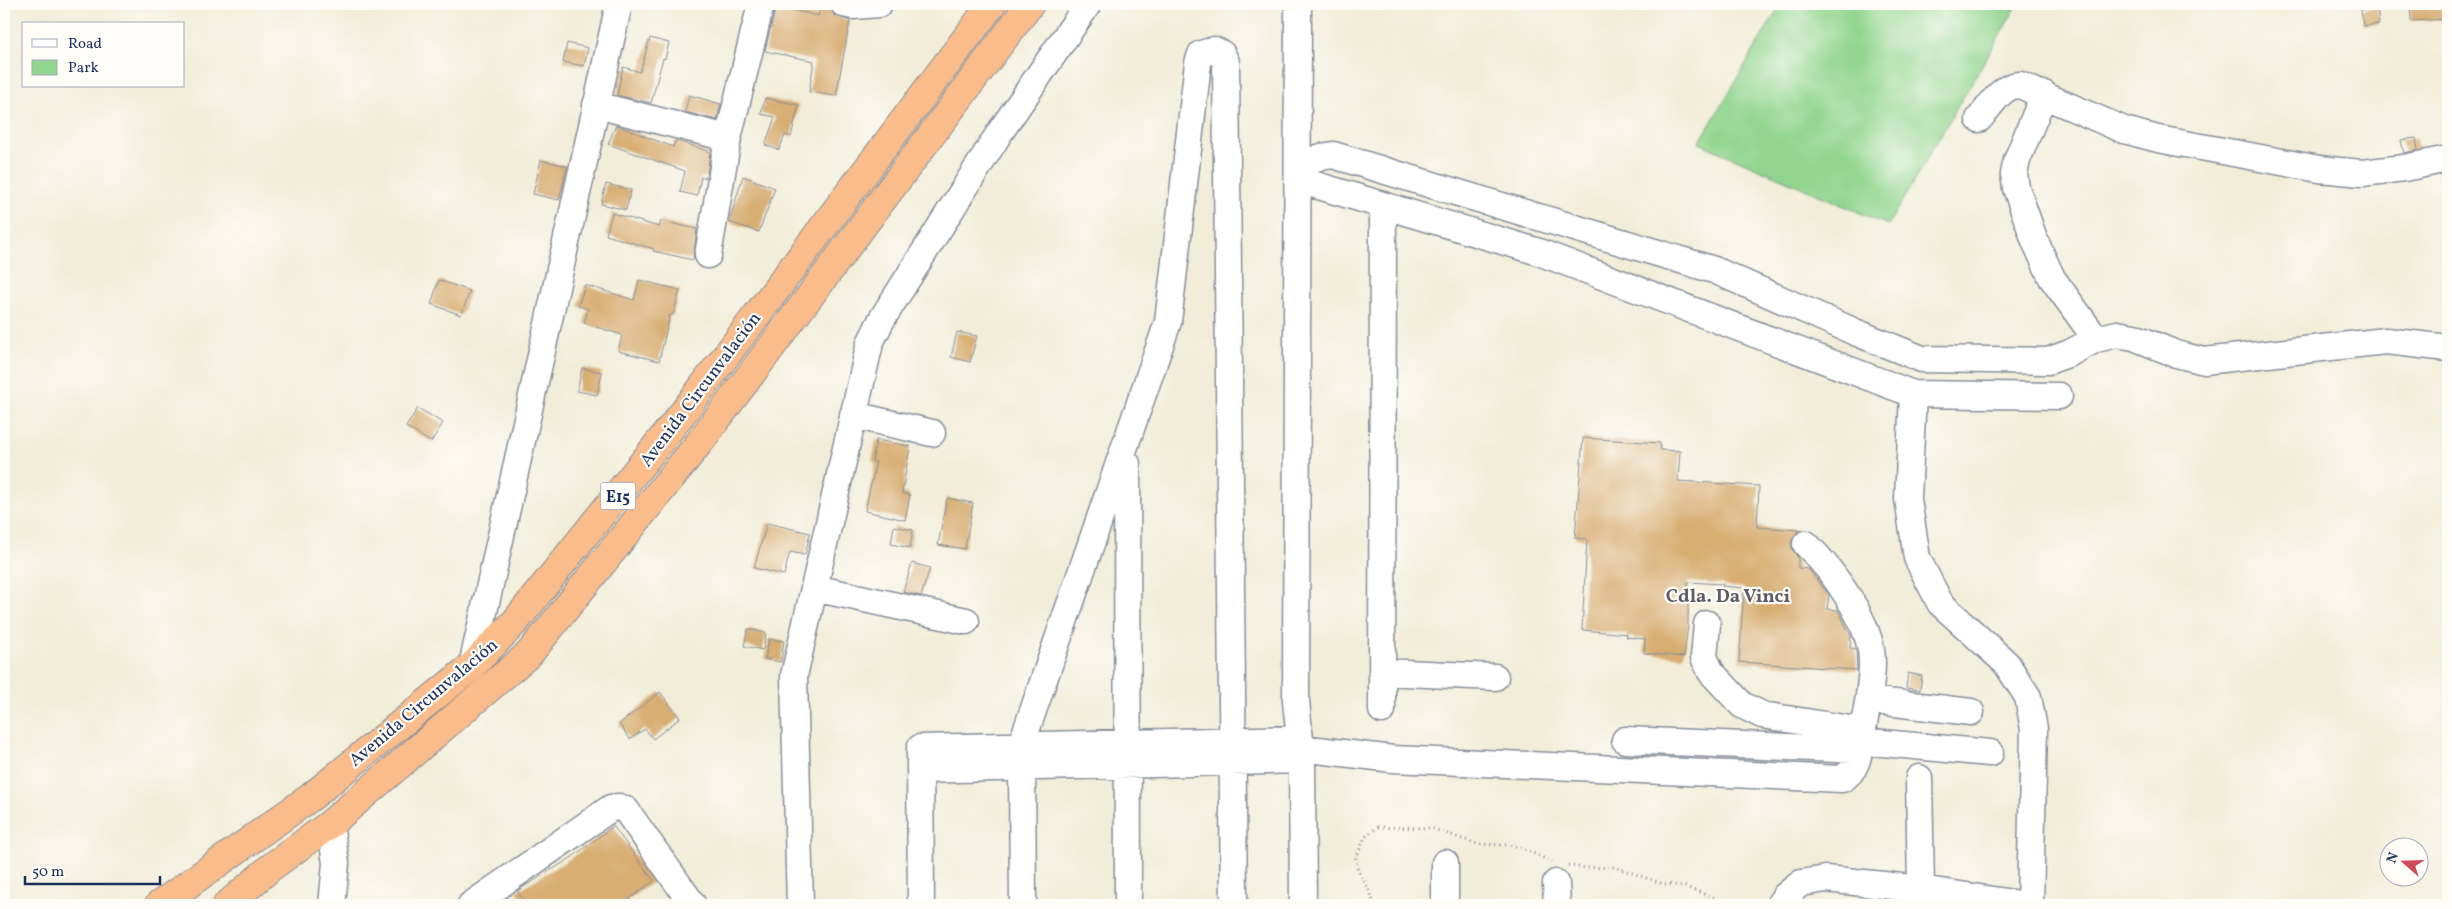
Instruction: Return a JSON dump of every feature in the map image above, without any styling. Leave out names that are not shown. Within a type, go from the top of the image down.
[{"type":"highway","name":"Avenida Circunvalación","points":[[160,905],[311,797],[472,666],[515,622],[676,421],[992,4]]},
{"type":"highway","name":"Avenida Circunvalación","points":[[227,905],[270,868],[330,824],[529,654],[699,443],[1030,4]]},
{"type":"street","points":[[472,666],[618,4]]},
{"type":"street","points":[[708,255],[728,138],[761,4]]},
{"type":"street","points":[[844,4],[853,6],[879,4]]},
{"type":"street","points":[[800,905],[794,676],[870,343],[882,319],[1000,132],[1088,4]]},
{"type":"street","points":[[1298,4],[1296,701],[1301,749],[1303,905]]},
{"type":"street","points":[[1023,905],[1022,756],[1024,734],[1127,444],[1168,322],[1198,63],[1202,54],[1214,50],[1222,54],[1226,62],[1231,752],[1234,905]]},
{"type":"street","points":[[1979,119],[2006,88],[2020,85],[2124,130],[2150,137],[2319,169],[2362,173],[2404,168],[2448,159]]},
{"type":"street","points":[[2044,94],[2017,160],[2014,174],[2016,188],[2035,241],[2052,278],[2096,339]]},
{"type":"street","points":[[596,105],[728,138]]},
{"type":"street","points":[[1298,173],[1321,157],[1334,155],[1714,270],[1855,332],[1922,359],[2048,361],[2070,353],[2096,339],[2117,334],[2204,362],[2386,341],[2448,348]]},
{"type":"street","points":[[1298,173],[1383,206],[1539,252],[1913,394],[2059,396]]},
{"type":"street","points":[[1382,710],[1383,206]]},
{"type":"street","points":[[1913,394],[1908,499],[1918,558],[1940,603],[2006,663],[2028,697],[2034,729],[2030,905]]},
{"type":"street","points":[[853,415],[932,433]]},
{"type":"street","points":[[1127,444],[1128,905]]},
{"type":"street","points":[[921,905],[920,770],[1022,756],[1301,749],[1393,758],[1842,779],[1851,774],[1856,764],[1868,700],[1872,660],[1855,608],[1829,568],[1806,544]]},
{"type":"street","points":[[814,588],[966,621]]},
{"type":"street","points":[[1707,624],[1704,657],[1711,672],[1742,705],[1762,715],[1861,740]]},
{"type":"street","points":[[1382,672],[1495,676]]},
{"type":"street","points":[[1868,700],[1971,712]]},
{"type":"street","points":[[1625,740],[1861,740],[1990,754]]},
{"type":"street","points":[[1919,778],[1921,889]]},
{"type":"street","points":[[471,905],[610,808],[619,807],[626,810],[681,901]]},
{"type":"street","points":[[328,903],[336,863],[330,824]]},
{"type":"street","points":[[1445,863],[1445,905]]},
{"type":"street","points":[[1779,905],[1793,888],[1801,882],[1826,879],[1921,889],[2026,905]]},
{"type":"path","points":[[1374,905],[1371,894],[1358,870],[1356,858],[1365,837],[1378,827],[1431,828],[1477,844],[1520,847],[1558,879],[1585,868],[1615,867],[1664,884],[1683,886],[1733,905]]},
{"type":"green space","points":[[1781,4],[2018,4],[1888,225],[1699,143]]},
{"type":"building","points":[[821,4],[830,6],[834,15],[850,21],[836,96],[809,92],[814,61],[765,51],[776,6],[818,16]]},
{"type":"building","points":[[2410,4],[2448,4],[2448,19],[2411,21]]},
{"type":"building","points":[[2377,7],[2379,24],[2363,26],[2361,10]]},
{"type":"building","points":[[650,38],[669,43],[651,103],[617,95],[623,67],[640,72]]},
{"type":"building","points":[[567,43],[588,48],[584,66],[563,62]]},
{"type":"building","points":[[689,95],[721,104],[717,120],[685,112]]},
{"type":"building","points":[[765,98],[799,105],[791,137],[785,135],[779,150],[765,145],[775,117],[761,114]]},
{"type":"building","points":[[616,125],[673,147],[675,141],[678,141],[710,152],[707,174],[705,178],[701,177],[697,196],[680,192],[685,171],[608,144]]},
{"type":"building","points":[[2416,138],[2418,150],[2404,153],[2401,140]]},
{"type":"building","points":[[541,160],[567,166],[559,200],[533,194]]},
{"type":"building","points":[[743,176],[775,188],[759,232],[729,222]]},
{"type":"building","points":[[606,184],[631,190],[626,210],[601,204]]},
{"type":"building","points":[[612,213],[659,227],[661,221],[697,229],[693,260],[653,251],[654,249],[606,235]]},
{"type":"building","points":[[439,280],[470,291],[461,315],[431,304]]},
{"type":"building","points":[[639,280],[680,290],[673,315],[670,315],[659,361],[618,351],[622,335],[584,323],[588,309],[578,306],[585,285],[634,300]]},
{"type":"building","points":[[957,332],[977,336],[970,362],[951,357]]},
{"type":"building","points":[[582,368],[602,372],[597,395],[577,391]]},
{"type":"building","points":[[418,408],[443,423],[431,442],[406,427]]},
{"type":"building","points":[[1583,438],[1660,443],[1660,450],[1680,451],[1678,481],[1759,486],[1757,527],[1799,530],[1792,540],[1792,548],[1798,558],[1798,568],[1808,569],[1829,595],[1827,609],[1838,610],[1851,636],[1850,648],[1856,649],[1857,670],[1739,662],[1744,588],[1722,586],[1723,584],[1688,582],[1688,625],[1684,657],[1644,653],[1645,639],[1626,637],[1627,634],[1582,630],[1587,539],[1575,538]]},
{"type":"building","points":[[876,440],[910,446],[902,493],[910,495],[905,520],[865,511],[876,462],[872,462]]},
{"type":"building","points":[[947,498],[973,503],[965,549],[938,545]]},
{"type":"building","points":[[767,523],[810,533],[805,555],[790,552],[784,575],[754,568]]},
{"type":"building","points":[[894,526],[913,530],[910,548],[891,544]]},
{"type":"building","points":[[912,563],[930,568],[921,596],[903,592]]},
{"type":"building","points":[[748,629],[766,633],[763,650],[744,646]]},
{"type":"building","points":[[769,639],[784,641],[781,662],[765,659]]},
{"type":"building","points":[[1908,673],[1922,676],[1920,690],[1906,688]]},
{"type":"building","points":[[660,692],[680,718],[653,739],[645,729],[630,739],[619,724]]},
{"type":"building","points":[[613,826],[654,881],[621,905],[527,905],[517,891],[571,858]]},
{"type":"district","name":"Cdla. Da Vinci","points":[[1728,595]]}]
